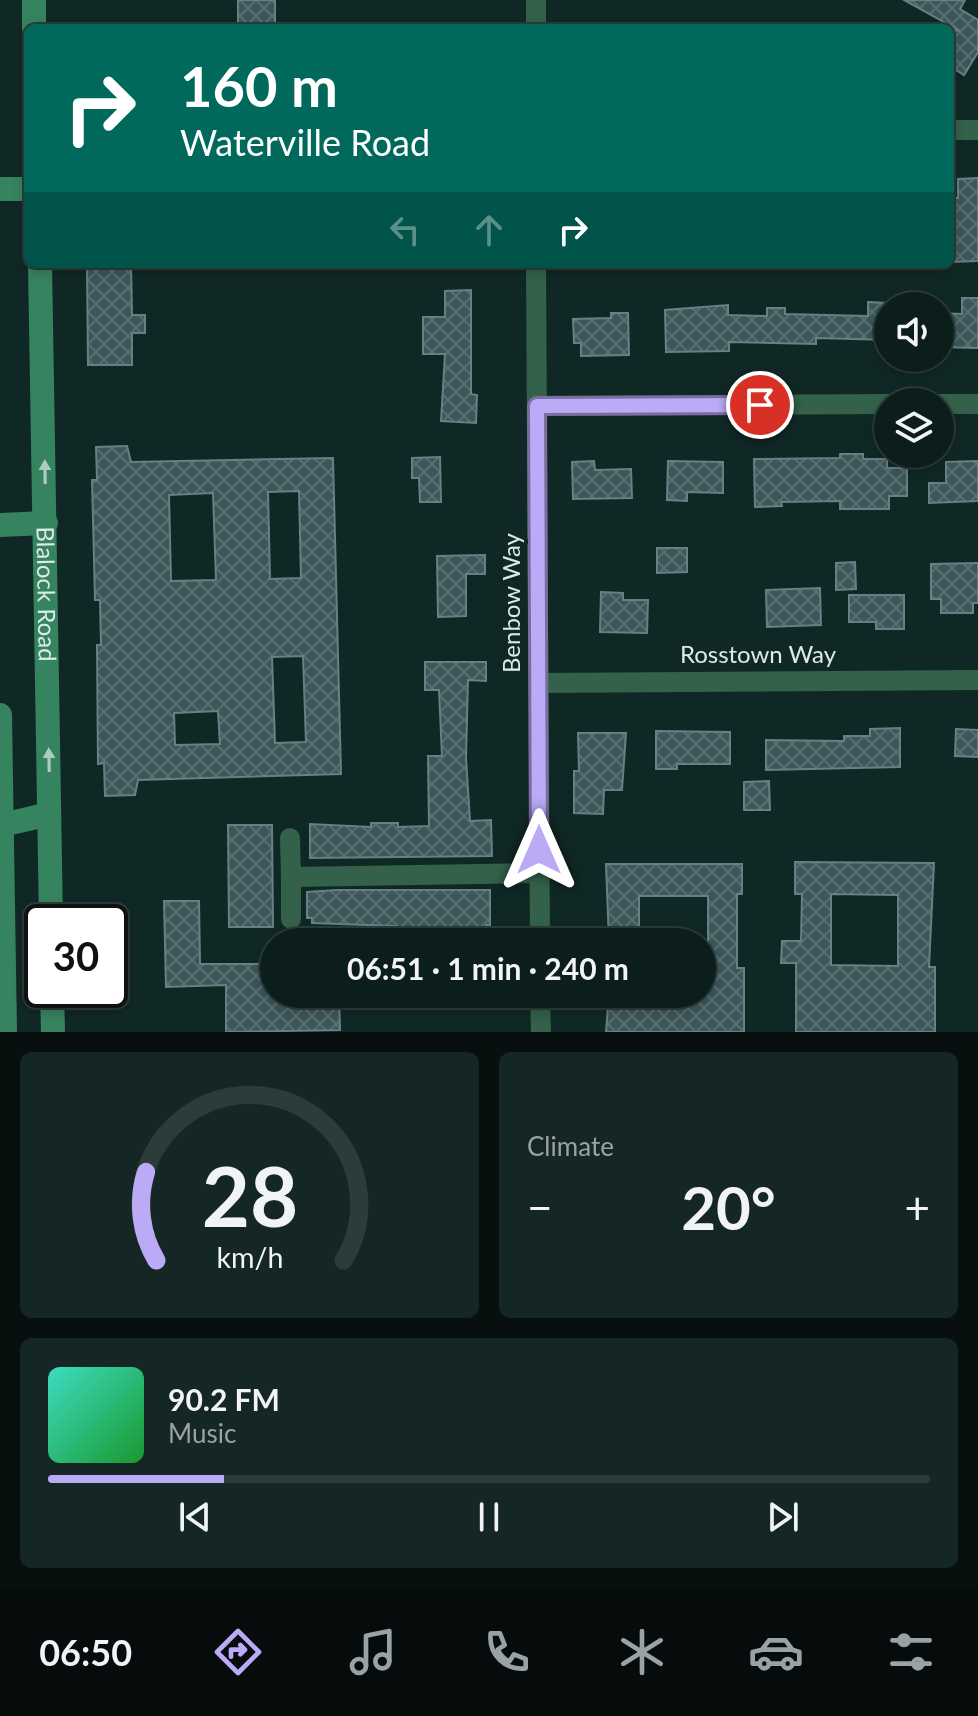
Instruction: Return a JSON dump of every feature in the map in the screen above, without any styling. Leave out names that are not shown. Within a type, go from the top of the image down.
[{"type":"main road","points":[[34,0],[34,24]]},
{"type":"main road","points":[[0,189],[24,189]]},
{"type":"main road","name":"Blalock Road","points":[[40,268],[51,904]]},
{"type":"main road","points":[[0,525],[46,523]]},
{"type":"main road","points":[[0,715],[5,1032]]},
{"type":"main road","points":[[2,825],[49,814]]},
{"type":"main road","points":[[52,1008],[53,1032]]},
{"type":"street","points":[[536,0],[536,24]]},
{"type":"street","points":[[954,130],[978,130]]},
{"type":"street","name":"Benbow Way","points":[[536,268],[540,928]]},
{"type":"street","points":[[537,406],[874,404]]},
{"type":"street","points":[[954,404],[978,404]]},
{"type":"street","name":"Rosstown Way","points":[[539,683],[978,680]]},
{"type":"street","points":[[290,838],[291,919]]},
{"type":"street","points":[[291,877],[539,873]]},
{"type":"street","points":[[540,1008],[541,1032]]},
{"type":"building","points":[[238,0],[275,0],[275,24],[238,24]]},
{"type":"building","points":[[904,0],[965,0],[960,9],[978,20],[978,52],[964,75],[954,69],[954,30],[960,31],[954,24],[947,24]]},
{"type":"building","points":[[978,178],[978,261],[954,262],[954,198],[958,198],[958,179]]},
{"type":"building","points":[[87,268],[131,268],[132,315],[145,315],[145,333],[132,333],[132,365],[88,365]]},
{"type":"building","points":[[471,290],[471,394],[477,395],[476,423],[441,421],[445,354],[423,354],[423,317],[445,317],[445,291]]},
{"type":"building","points":[[962,298],[978,298],[978,348],[954,347],[954,314],[962,314]]},
{"type":"building","points":[[868,302],[874,302],[874,340],[816,338],[816,344],[729,342],[729,351],[666,352],[665,310],[728,305],[728,315],[767,316],[767,308],[785,308],[785,314],[868,316]]},
{"type":"building","points":[[611,313],[628,313],[629,355],[581,356],[581,343],[574,343],[573,319],[611,318]]},
{"type":"building","points":[[127,446],[131,462],[333,458],[341,774],[138,780],[135,795],[105,796],[104,763],[98,764],[97,645],[101,645],[100,600],[95,600],[92,480],[97,480],[96,447]],"holes":[[[299,491],[301,578],[270,579],[268,492]],[[213,493],[216,580],[171,581],[169,495]],[[303,656],[306,742],[275,743],[272,657]],[[218,711],[220,744],[175,745],[174,713]]]},
{"type":"building","points":[[840,454],[863,454],[863,459],[874,459],[874,468],[907,468],[907,496],[889,496],[889,509],[840,509],[840,501],[781,502],[782,506],[755,507],[754,459],[840,458]]},
{"type":"building","points":[[440,457],[441,502],[420,502],[419,478],[412,478],[412,458]]},
{"type":"building","points":[[594,461],[595,470],[631,469],[632,498],[573,499],[572,462]]},
{"type":"building","points":[[668,461],[723,462],[723,493],[687,492],[687,501],[667,500]]},
{"type":"building","points":[[978,461],[978,501],[929,503],[929,483],[946,483],[946,468],[954,468],[954,462]]},
{"type":"building","points":[[657,548],[687,548],[687,572],[657,573]]},
{"type":"building","points":[[485,555],[485,574],[466,574],[466,616],[438,617],[437,556]]},
{"type":"building","points":[[855,562],[856,589],[836,590],[836,563]]},
{"type":"building","points":[[978,563],[978,603],[973,603],[973,613],[941,613],[941,599],[931,599],[931,564]]},
{"type":"building","points":[[820,588],[821,625],[767,627],[766,590]]},
{"type":"building","points":[[601,592],[623,593],[623,600],[648,600],[647,633],[600,632]]},
{"type":"building","points":[[849,595],[904,595],[904,629],[876,629],[876,622],[849,622]]},
{"type":"building","points":[[425,662],[486,662],[486,681],[468,680],[466,758],[470,821],[491,820],[492,856],[310,858],[310,824],[371,827],[371,823],[398,823],[398,827],[429,826],[428,756],[442,756],[439,690],[425,690]]},
{"type":"building","points":[[900,728],[900,767],[766,770],[766,740],[844,741],[844,736],[870,736],[870,729]]},
{"type":"building","points":[[956,729],[978,730],[978,757],[955,756]]},
{"type":"building","points":[[656,731],[730,732],[730,764],[677,764],[677,769],[656,769]]},
{"type":"building","points":[[578,733],[626,733],[622,790],[604,790],[603,814],[574,813],[574,771],[579,771]]},
{"type":"building","points":[[769,781],[770,810],[744,810],[744,782]]},
{"type":"building","points":[[228,825],[272,825],[273,927],[229,927]]},
{"type":"building","points":[[795,862],[934,863],[929,967],[935,967],[935,1032],[796,1032],[796,963],[781,963],[782,941],[801,941],[802,894],[795,894]],"holes":[[[831,894],[898,895],[898,966],[831,965]]]},
{"type":"building","points":[[606,864],[742,864],[742,894],[737,894],[737,968],[744,968],[744,1032],[606,1032],[608,1008],[716,1008],[716,928],[708,928],[708,896],[639,896],[639,928],[608,928]]},
{"type":"building","points":[[490,890],[490,925],[486,928],[395,928],[312,923],[312,918],[307,918],[307,892]]},
{"type":"building","points":[[164,901],[199,901],[200,964],[260,964],[260,1008],[339,1008],[340,1030],[226,1032],[226,985],[166,987]]},
{"type":"route","points":[[539,850],[537,406],[760,405]]}]
